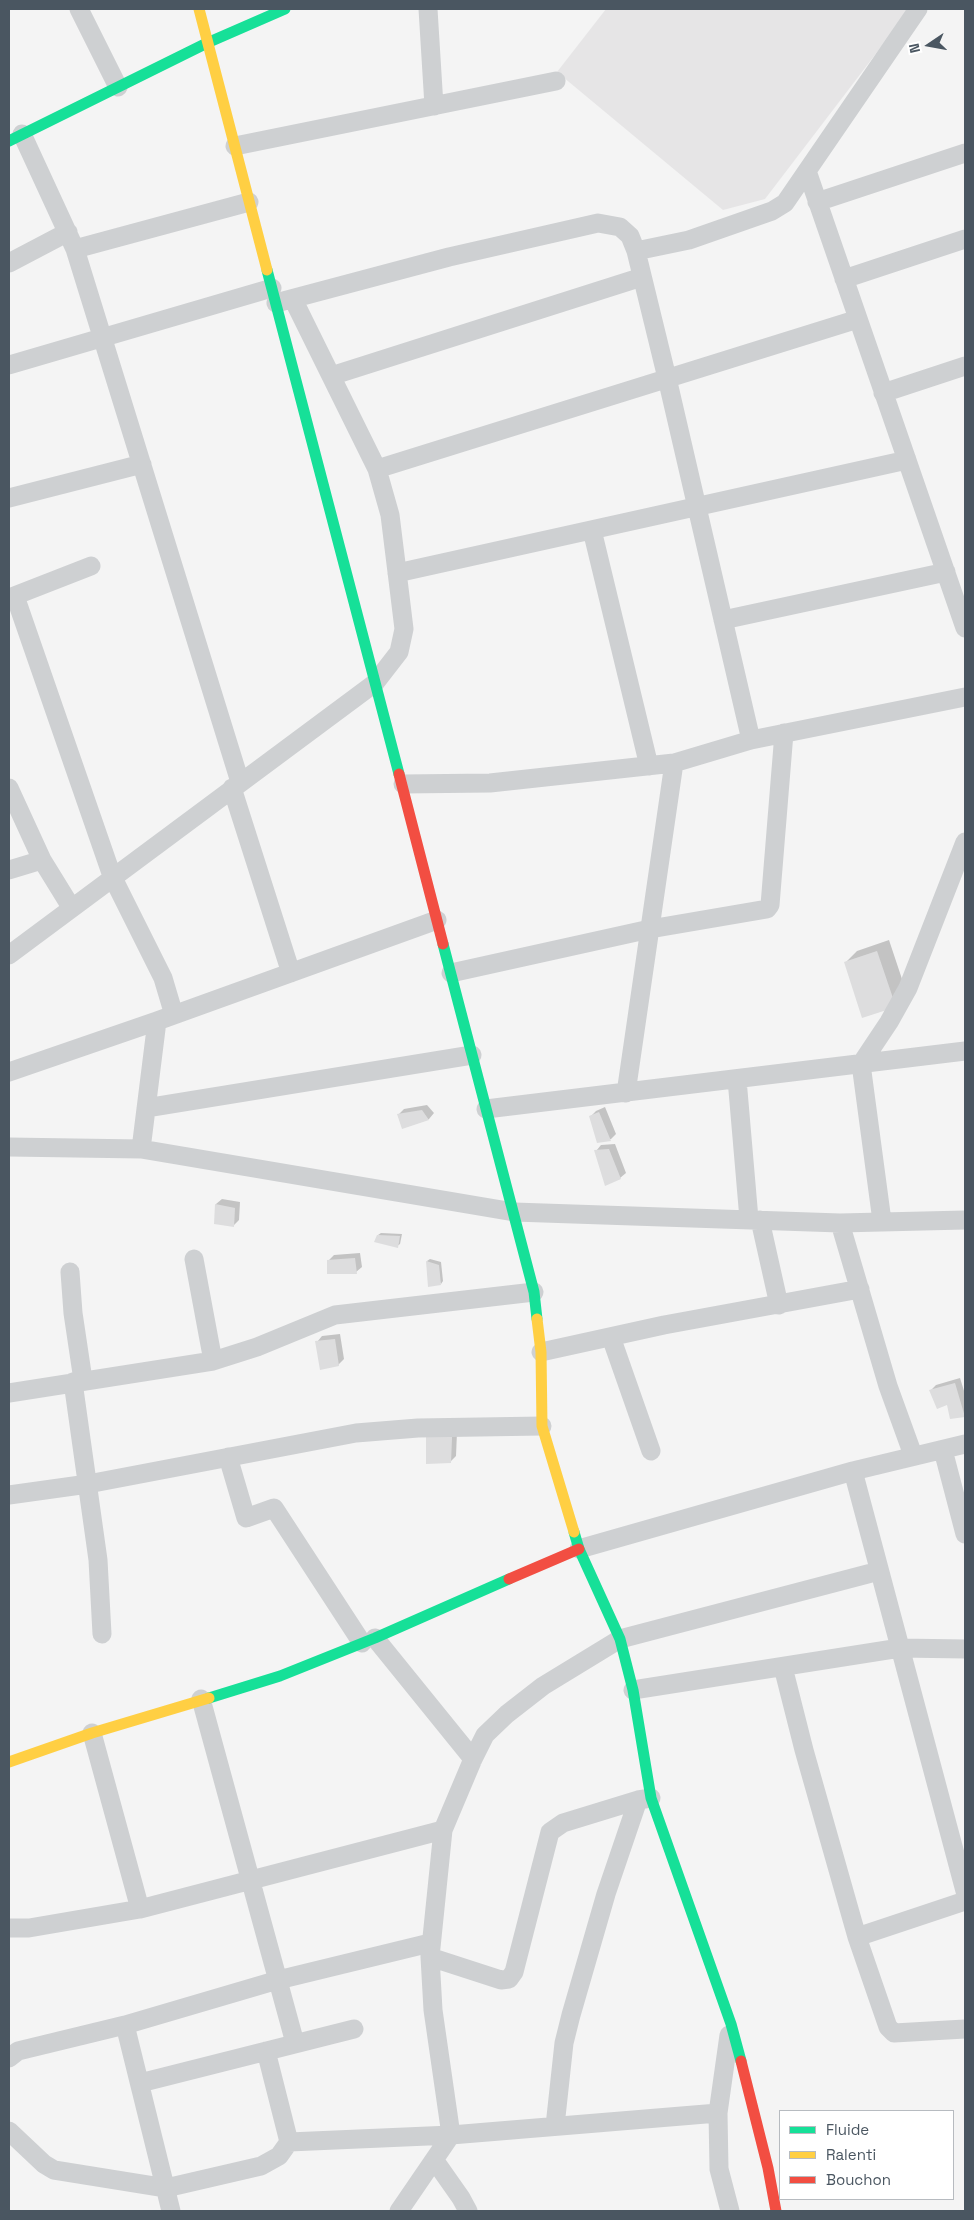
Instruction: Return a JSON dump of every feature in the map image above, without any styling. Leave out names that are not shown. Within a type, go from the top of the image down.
[{"type":"street","points":[[79,9],[118,87]]},
{"type":"street","points":[[199,9],[250,202],[280,297],[375,682],[534,1292],[541,1352],[542,1426],[579,1549],[620,1639],[633,1690],[644,1799],[731,2024],[768,2168],[776,2211]]},
{"type":"street","points":[[286,9],[207,43],[13,138],[72,241],[142,464],[291,973]]},
{"type":"street","points":[[428,9],[434,106]]},
{"type":"street","points":[[636,251],[689,240],[772,212],[785,203],[918,9]]},
{"type":"street","points":[[235,146],[556,81]]},
{"type":"street","points":[[817,202],[965,153]]},
{"type":"street","points":[[806,171],[965,628]]},
{"type":"street","points":[[9,263],[44,243],[72,241],[250,202]]},
{"type":"street","points":[[9,365],[103,337],[598,223],[620,227],[630,236],[636,251],[751,740]]},
{"type":"street","points":[[844,279],[965,239]]},
{"type":"street","points":[[331,376],[642,277]]},
{"type":"street","points":[[9,955],[112,876],[375,682],[399,652],[404,629],[390,515],[377,469],[331,376],[280,297]]},
{"type":"street","points":[[377,469],[858,319]]},
{"type":"street","points":[[884,393],[965,366]]},
{"type":"street","points":[[397,573],[907,460]]},
{"type":"street","points":[[9,498],[142,464]]},
{"type":"street","points":[[592,530],[649,766]]},
{"type":"street","points":[[91,566],[12,597],[112,876],[163,978],[166,1018],[146,1108],[141,1149]]},
{"type":"street","points":[[723,620],[946,572]]},
{"type":"street","points":[[403,784],[490,783],[674,763],[751,740],[965,697]]},
{"type":"street","points":[[451,974],[650,929],[767,909],[770,905],[784,733]]},
{"type":"street","points":[[626,1093],[674,763]]},
{"type":"street","points":[[9,788],[42,860],[71,907]]},
{"type":"street","points":[[882,1222],[861,1064],[889,1022],[908,988],[965,842]]},
{"type":"street","points":[[9,870],[42,860]]},
{"type":"street","points":[[9,1072],[166,1018],[437,920]]},
{"type":"street","points":[[486,1108],[626,1093],[965,1051]]},
{"type":"street","points":[[146,1108],[472,1055]]},
{"type":"street","points":[[737,1079],[754,1220],[778,1305]]},
{"type":"street","points":[[9,1147],[141,1149],[514,1212],[840,1223],[965,1220]]},
{"type":"street","points":[[840,1223],[888,1386],[913,1455]]},
{"type":"street","points":[[194,1259],[213,1360]]},
{"type":"street","points":[[70,1272],[88,1484],[98,1560],[102,1634]]},
{"type":"street","points":[[541,1352],[664,1325],[860,1289]]},
{"type":"street","points":[[9,1393],[213,1360],[257,1347],[335,1315],[534,1292]]},
{"type":"street","points":[[611,1337],[651,1450]]},
{"type":"street","points":[[9,1495],[88,1484],[356,1433],[418,1428],[542,1426]]},
{"type":"street","points":[[9,1762],[92,1733],[280,1676],[579,1549],[853,1471],[965,1444]]},
{"type":"street","points":[[943,1450],[965,1534]]},
{"type":"street","points":[[228,1457],[246,1518],[274,1508],[368,1640],[472,1759]]},
{"type":"street","points":[[853,1471],[965,1889],[857,1937]]},
{"type":"street","points":[[400,2211],[452,2135],[433,2010],[430,1950],[443,1830],[472,1759],[485,1736],[507,1714],[543,1686],[620,1639],[879,1571]]},
{"type":"street","points":[[633,1690],[783,1668],[900,1648],[965,1649]]},
{"type":"street","points":[[783,1668],[804,1750],[857,1937],[888,2028],[894,2033],[965,2029]]},
{"type":"street","points":[[201,1699],[295,2043]]},
{"type":"street","points":[[92,1733],[140,1909]]},
{"type":"street","points":[[9,2058],[11,2054],[125,2025],[278,1980],[430,1950],[501,1980],[509,1979],[514,1972],[550,1832],[563,1823],[644,1799]]},
{"type":"street","points":[[555,2126],[564,2042],[571,2015],[606,1894],[644,1799]]},
{"type":"street","points":[[9,1928],[29,1928],[140,1909],[443,1830]]},
{"type":"street","points":[[730,2211],[719,2169],[718,2113],[731,2024]]},
{"type":"street","points":[[125,2025],[171,2211]]},
{"type":"street","points":[[140,2083],[354,2029]]},
{"type":"street","points":[[9,2131],[44,2164],[54,2170],[166,2188],[261,2166],[279,2156],[289,2142],[266,2051]]},
{"type":"street","points":[[289,2142],[452,2135],[718,2113]]},
{"type":"street","points":[[435,2161],[468,2211]]},
{"type":"shaded area","points":[[606,9],[910,9],[765,199],[723,210],[557,72]]},
{"type":"building","points":[[877,951],[896,1007],[862,1018],[844,962]]},
{"type":"building","points":[[422,1110],[429,1120],[402,1129],[397,1114]]},
{"type":"building","points":[[599,1112],[611,1141],[597,1143],[589,1116]]},
{"type":"building","points":[[609,1149],[621,1179],[605,1186],[594,1150]]},
{"type":"building","points":[[215,1204],[235,1208],[234,1227],[214,1224]]},
{"type":"building","points":[[377,1235],[400,1236],[398,1248],[374,1242]]},
{"type":"building","points":[[355,1258],[357,1274],[327,1274],[327,1260]]},
{"type":"building","points":[[426,1261],[439,1265],[441,1285],[428,1287]]},
{"type":"building","points":[[335,1339],[339,1366],[320,1370],[315,1341]]},
{"type":"building","points":[[955,1383],[965,1417],[950,1419],[947,1405],[937,1409],[929,1390]]},
{"type":"building","points":[[426,1435],[452,1437],[451,1463],[426,1464]]},
{"type":"traffic: fast","points":[[9,141],[207,43],[285,9]]},
{"type":"traffic: fast","points":[[267,270],[399,774]]},
{"type":"traffic: fast","points":[[443,944],[534,1292],[537,1319]]},
{"type":"traffic: fast","points":[[574,1532],[579,1549],[620,1639],[633,1690],[651,1798],[731,2024],[741,2061]]},
{"type":"traffic: fast","points":[[209,1698],[280,1676],[375,1638],[509,1579]]},
{"type":"traffic: slow","points":[[199,9],[267,270]]},
{"type":"traffic: slow","points":[[537,1319],[541,1352],[542,1426],[574,1532]]},
{"type":"traffic: slow","points":[[9,1762],[92,1733],[209,1698]]},
{"type":"traffic: jam","points":[[399,774],[443,944]]},
{"type":"traffic: jam","points":[[509,1579],[579,1549]]},
{"type":"traffic: jam","points":[[741,2061],[768,2168],[776,2211]]}]
